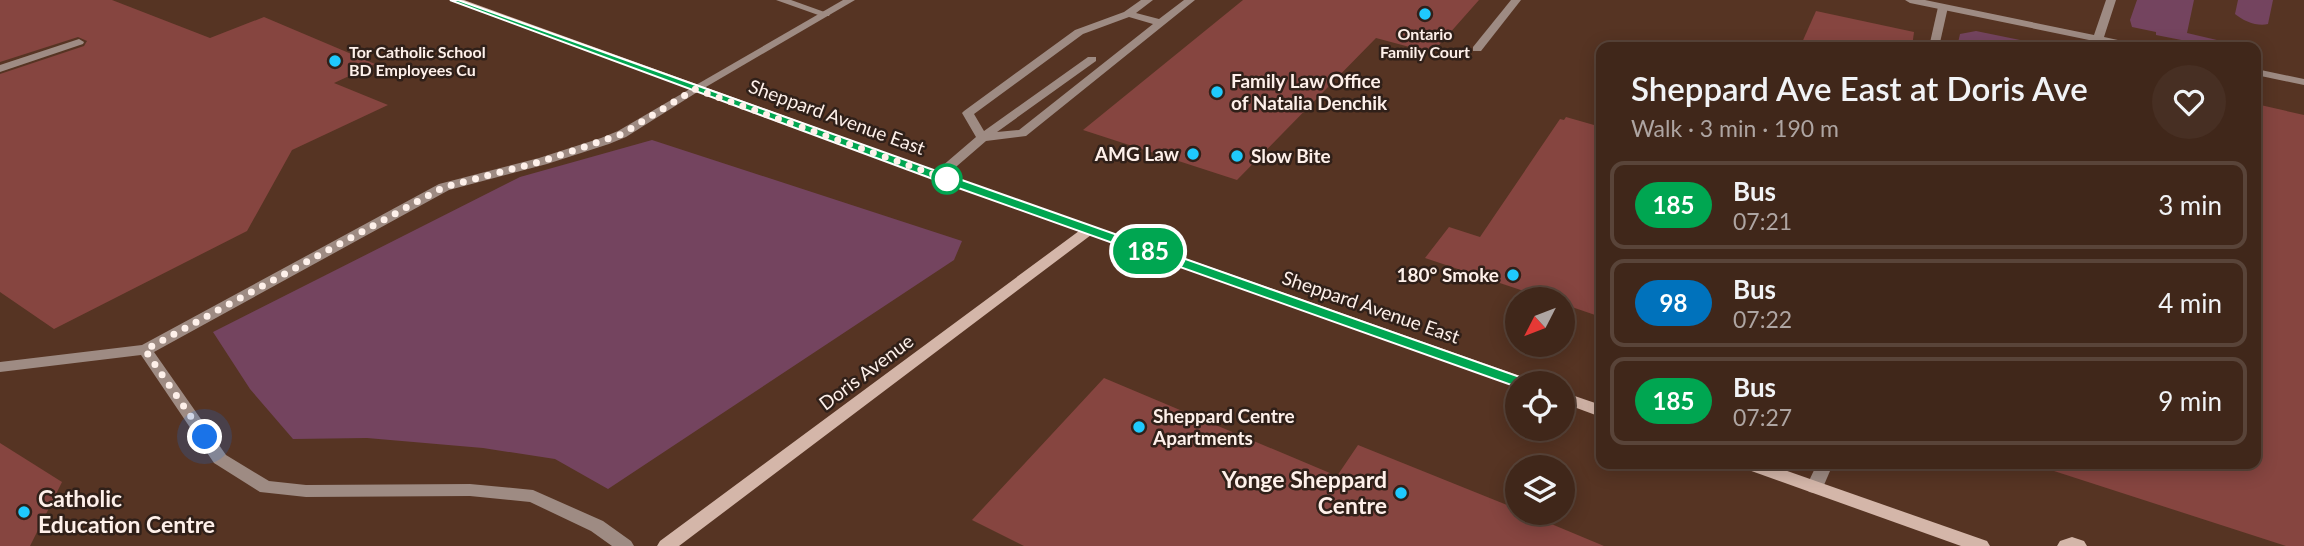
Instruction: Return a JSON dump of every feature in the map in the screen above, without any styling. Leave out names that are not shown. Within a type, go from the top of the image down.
[{"type":"main road","name":"Sheppard Avenue East","points":[[454,0],[695,89],[1505,377]]},
{"type":"main road","name":"Doris Avenue","points":[[666,546],[1022,283],[1089,230]]},
{"type":"main road","points":[[1575,401],[1596,409]]},
{"type":"main road","points":[[1763,469],[1982,546]]},
{"type":"main road","points":[[2066,546],[2078,546]]},
{"type":"street","points":[[781,0],[825,14]]},
{"type":"street","points":[[0,367],[145,350],[444,187],[543,161],[622,134],[850,0]]},
{"type":"street","points":[[982,138],[968,113],[1079,32],[1128,14],[1148,0]]},
{"type":"street","points":[[982,138],[1022,133],[1190,0]]},
{"type":"street","points":[[1477,49],[1516,0]]},
{"type":"street","points":[[1910,0],[2113,42]]},
{"type":"street","points":[[2098,39],[2111,0]]},
{"type":"street","points":[[1935,42],[1943,7]]},
{"type":"street","points":[[1128,14],[1161,23]]},
{"type":"street","points":[[0,69],[79,42]]},
{"type":"street","points":[[938,176],[982,138],[1092,59]]},
{"type":"street","points":[[2261,73],[2304,82]]},
{"type":"street","points":[[145,350],[220,458],[266,487],[306,491],[470,490],[533,496],[597,526],[625,546]]},
{"type":"street","points":[[1815,487],[1823,469]]},
{"type":"shaded area","points":[[2137,0],[2194,0],[2187,33],[2225,42],[2192,42],[2156,35],[2156,32],[2132,27],[2130,20]]},
{"type":"shaded area","points":[[2238,0],[2273,0],[2268,24],[2251,23],[2235,14]]},
{"type":"shaded area","points":[[1976,31],[2027,42],[1958,42],[1960,34]]},
{"type":"shaded area","points":[[652,140],[962,241],[954,260],[608,489],[555,459],[483,448],[367,438],[293,439],[250,389],[213,332],[520,177]]},
{"type":"building","points":[[0,0],[112,0],[210,38],[264,17],[375,64],[334,83],[388,105],[292,150],[247,231],[54,329],[0,292],[0,74],[84,46],[87,41],[78,37],[0,62]]},
{"type":"building","points":[[1243,0],[1479,0],[1432,53],[1376,38],[1237,180],[1083,130]]},
{"type":"building","points":[[1816,11],[1914,32],[1913,42],[1802,42]]},
{"type":"building","points":[[2261,105],[2304,115],[2304,546],[2286,546],[2054,471],[2261,469]]},
{"type":"building","points":[[1566,117],[1596,126],[1596,315],[1575,308],[1575,287],[1512,287],[1425,258],[1449,227],[1480,237],[1560,119],[1564,120]]},
{"type":"building","name":"Sheppard Centre Apartments","points":[[1104,378],[1337,476],[1358,445],[1505,504],[1505,525],[1554,525],[1604,546],[1024,546],[972,520]]},
{"type":"building","name":"Catholic Education Centre","points":[[0,443],[62,482],[30,546],[0,546]]},
{"type":"bus line","name":"185","points":[[455,0],[1160,256],[1505,377]]},
{"type":"place","name":"Ontario Family Court","points":[[1425,14]]},
{"type":"place","name":"Tor Catholic School BD Employees Cu","points":[[335,61]]},
{"type":"place","name":"Family Law Office of Natalia Denchik","points":[[1217,92]]},
{"type":"place","name":"AMG Law","points":[[1193,154]]},
{"type":"place","name":"Slow Bite","points":[[1237,156]]},
{"type":"place","name":"180° Smoke","points":[[1513,275]]},
{"type":"place","name":"Sheppard Centre Apartments","points":[[1139,427]]},
{"type":"place","name":"Yonge Sheppard Centre","points":[[1401,493]]},
{"type":"place","name":"Catholic Education Centre","points":[[24,512]]},
{"type":"route","points":[[205,437],[145,350],[444,187],[543,161],[605,141],[622,134],[695,89],[947,179]]}]
